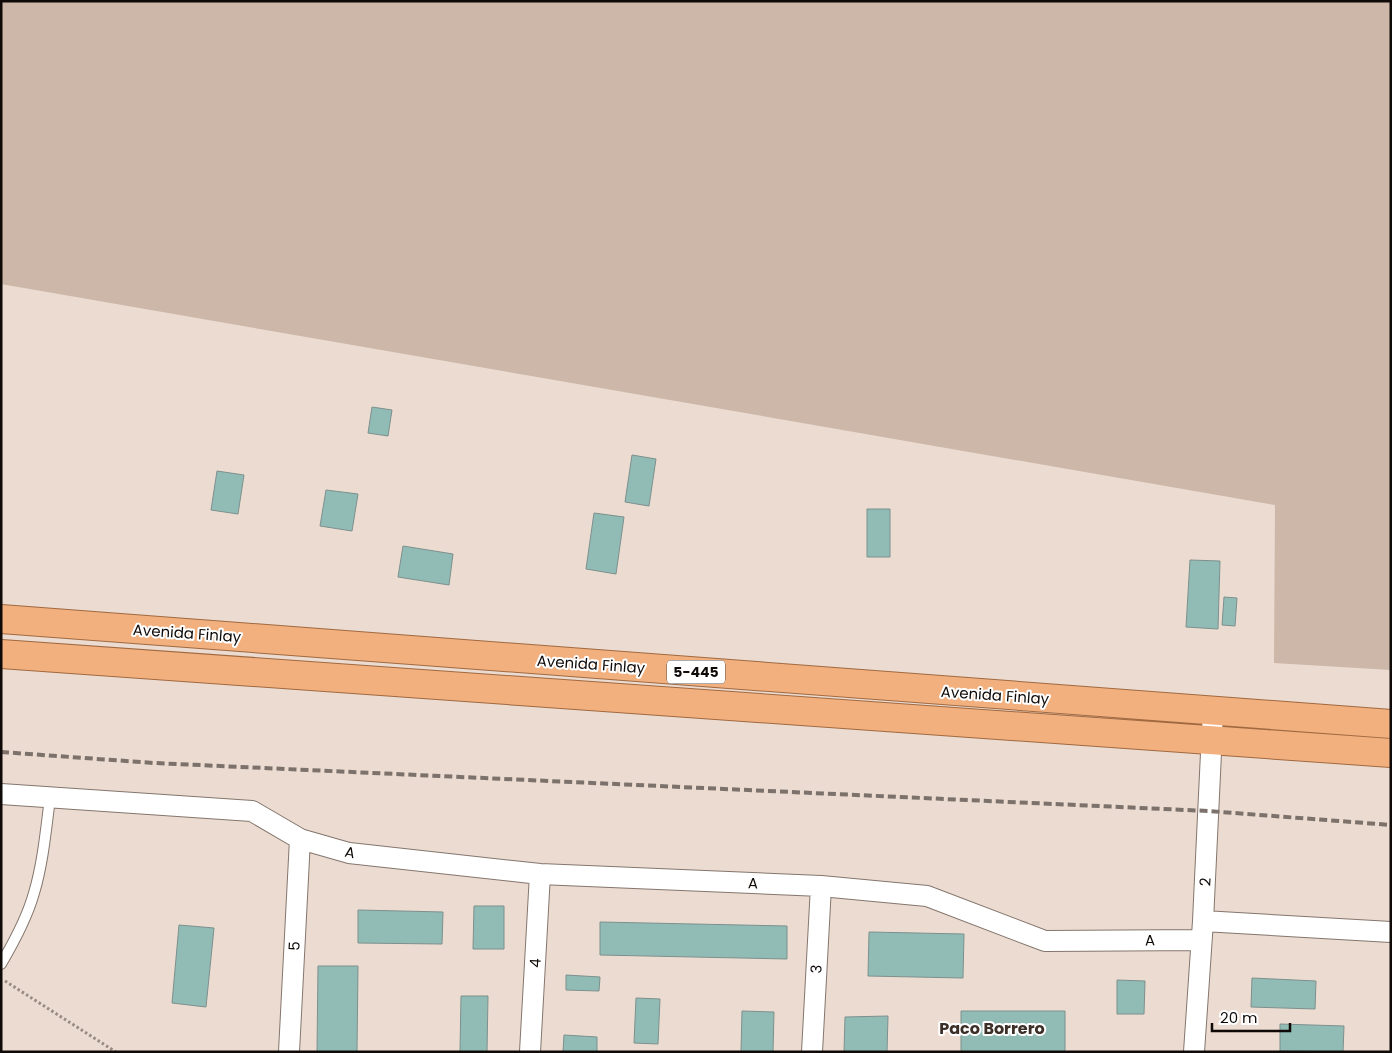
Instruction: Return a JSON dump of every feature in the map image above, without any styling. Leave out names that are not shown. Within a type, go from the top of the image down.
[{"type":"highway","name":"Avenida Finlay","points":[[1,619],[1391,724]]},
{"type":"highway","name":"Avenida Finlay","points":[[1,654],[1391,753]]},
{"type":"street","name":"2","points":[[1194,1052],[1213,741],[1213,711]]},
{"type":"street","name":"A","points":[[1,794],[252,812],[300,840],[349,853],[540,874],[821,886],[927,896],[1046,941],[1202,930],[1391,932]]},
{"type":"street","name":"5","points":[[289,1052],[300,840]]},
{"type":"street","name":"4","points":[[530,1052],[540,874]]},
{"type":"street","name":"3","points":[[812,1052],[821,886]]},
{"type":"lane","points":[[1,964],[13,943],[34,894],[44,847],[50,798]]},
{"type":"path","points":[[1,978],[116,1052]]},
{"type":"shaded area","points":[[1,1],[1391,1],[1391,670],[1274,663],[1275,505],[1,284]]},
{"type":"building","points":[[372,407],[392,410],[388,436],[368,433]]},
{"type":"building","points":[[632,455],[656,459],[649,506],[625,502]]},
{"type":"building","points":[[217,471],[244,475],[238,514],[211,510]]},
{"type":"building","points":[[326,490],[358,494],[352,531],[320,526]]},
{"type":"building","points":[[867,509],[890,509],[890,557],[867,557]]},
{"type":"building","points":[[594,513],[624,517],[616,574],[586,569]]},
{"type":"building","points":[[403,546],[453,554],[449,585],[398,577]]},
{"type":"building","points":[[1190,560],[1220,561],[1218,629],[1186,627]]},
{"type":"building","points":[[1224,597],[1237,598],[1235,626],[1222,625]]},
{"type":"building","points":[[474,906],[504,906],[504,949],[473,949]]},
{"type":"building","points":[[358,910],[443,912],[442,944],[358,943]]},
{"type":"building","points":[[600,922],[787,926],[787,959],[600,955]]},
{"type":"building","points":[[179,925],[214,928],[206,1007],[172,1003]]},
{"type":"building","points":[[869,932],[964,934],[963,978],[868,976]]},
{"type":"building","points":[[318,966],[358,966],[357,1052],[317,1052]]},
{"type":"building","points":[[566,975],[600,977],[599,991],[566,990]]},
{"type":"building","points":[[1252,978],[1316,981],[1315,1009],[1251,1007]]},
{"type":"building","points":[[1117,980],[1145,981],[1144,1014],[1117,1014]]},
{"type":"building","points":[[461,996],[488,996],[487,1052],[460,1052]]},
{"type":"building","points":[[636,998],[660,999],[658,1044],[634,1043]]},
{"type":"building","points":[[742,1011],[774,1012],[773,1052],[741,1052]]},
{"type":"building","points":[[961,1011],[1065,1011],[1065,1052],[961,1052]]},
{"type":"building","points":[[888,1016],[887,1052],[844,1052],[845,1017]]},
{"type":"building","points":[[1280,1024],[1344,1026],[1343,1052],[1280,1051]]},
{"type":"building","points":[[564,1035],[597,1037],[597,1052],[563,1052]]},
{"type":"railway","points":[[1,752],[154,763],[1208,811],[1391,825]]},
{"type":"district","name":"Paco Borrero","points":[[992,1028]]}]
